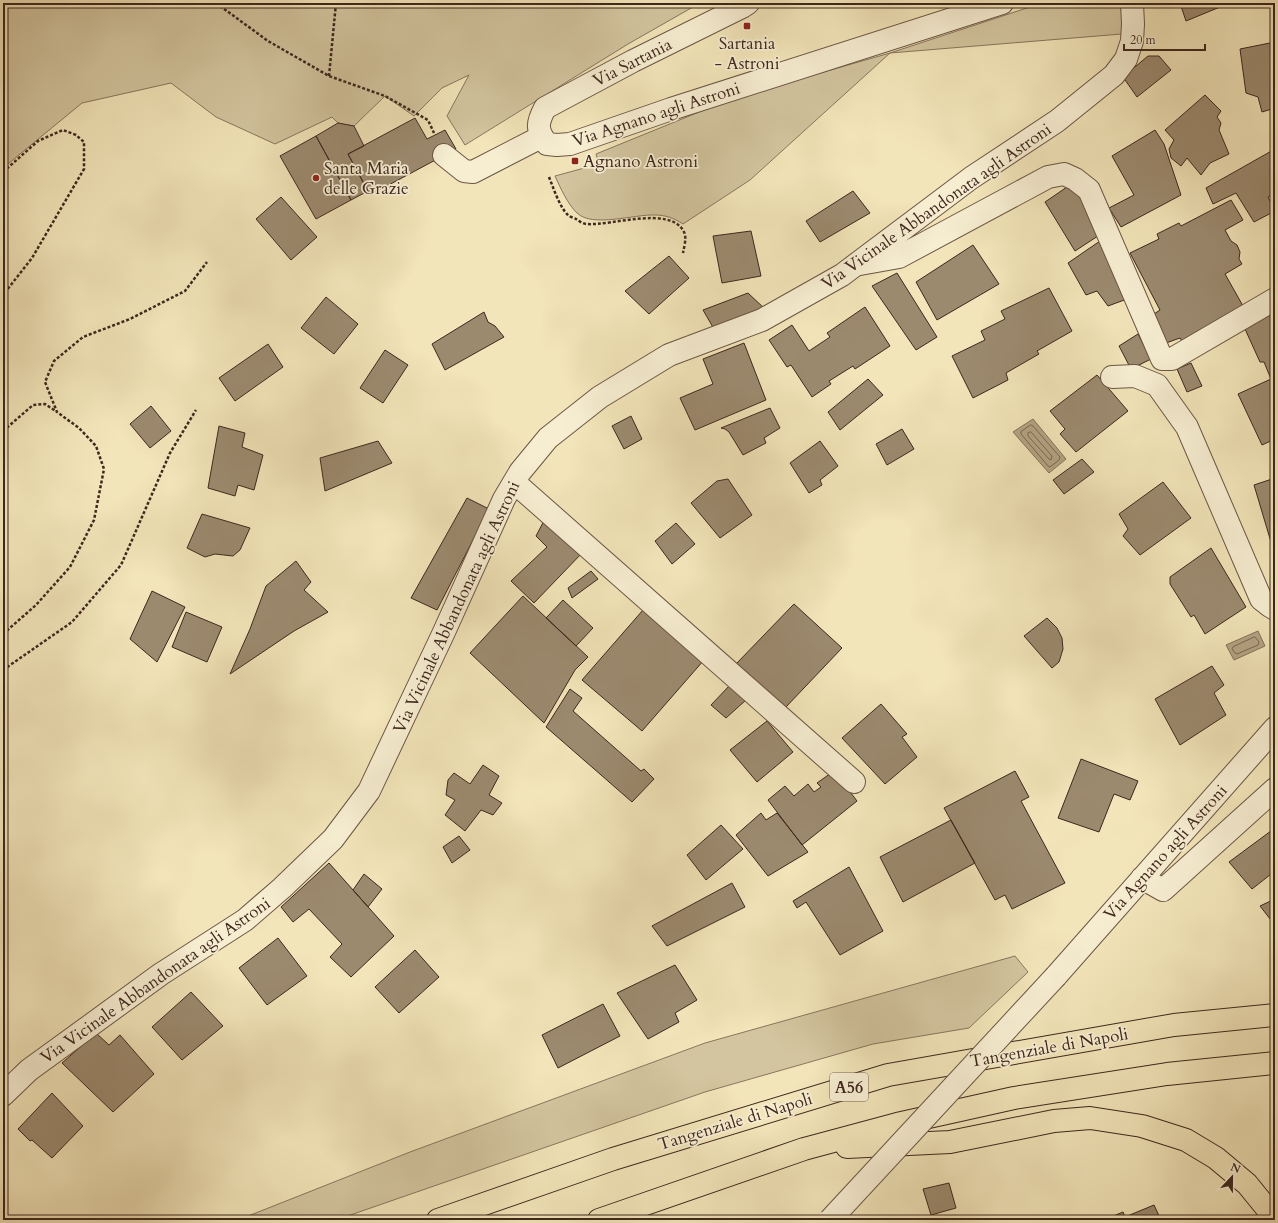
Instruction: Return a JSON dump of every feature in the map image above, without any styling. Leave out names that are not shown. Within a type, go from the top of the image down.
[{"type":"highway","name":"Tangenziale di Napoli","points":[[438,1220],[612,1158],[888,1075],[1174,1025],[1275,1015]]},
{"type":"highway","points":[[599,1220],[804,1149],[897,1124],[1014,1098],[1167,1074],[1275,1063]]},
{"type":"highway","points":[[804,1149],[950,1142],[1054,1121],[1090,1118],[1142,1126],[1186,1140],[1216,1158],[1247,1184],[1269,1210],[1274,1220]]},
{"type":"street","name":"Via Sartania","points":[[541,137],[539,119],[545,108],[633,61],[748,3]]},
{"type":"street","name":"Via Agnano agli Astroni","points":[[541,137],[547,144],[570,144],[671,109],[1002,3]]},
{"type":"street","name":"Via Vicinale Abbandonata agli Astroni","points":[[3,1095],[29,1070],[161,974],[245,920],[282,888],[333,839],[369,791],[444,632],[504,499],[520,472],[548,438],[600,397],[669,354],[762,320],[842,276],[971,178],[1057,121],[1114,75],[1126,59],[1132,41],[1132,3]]},
{"type":"street","points":[[444,155],[464,171],[473,172],[541,137]]},
{"type":"street","points":[[856,265],[899,258],[1048,177],[1064,174],[1075,179],[1089,190],[1162,359],[1172,359],[1275,299]]},
{"type":"street","points":[[1112,377],[1135,376],[1157,385],[1187,426],[1261,599],[1275,609]]},
{"type":"street","points":[[514,482],[854,782]]},
{"type":"street","name":"Via Agnano agli Astroni","points":[[830,1220],[1056,976],[1275,728]]},
{"type":"street","points":[[1142,878],[1163,890],[1275,789]]},
{"type":"path","points":[[216,3],[268,41],[329,76],[386,96],[428,120],[435,135]]},
{"type":"path","points":[[329,76],[336,3]]},
{"type":"path","points":[[3,172],[38,141],[63,130],[76,135],[84,142],[84,170],[32,258],[3,295]]},
{"type":"path","points":[[549,177],[559,202],[568,215],[586,224],[607,224],[662,218],[676,224],[684,232],[683,253]]},
{"type":"path","points":[[57,412],[45,382],[54,361],[83,337],[130,318],[185,291],[207,262]]},
{"type":"path","points":[[3,431],[33,405],[45,404],[79,428],[96,446],[104,469],[94,520],[70,567],[36,605],[3,634]]},
{"type":"path","points":[[3,670],[72,622],[122,565],[170,453],[196,410]]},
{"type":"shaded area","points":[[3,3],[700,3],[628,44],[465,145],[447,116],[469,75],[442,88],[414,116],[385,96],[354,126],[338,123],[332,117],[275,144],[216,117],[171,83],[82,103],[3,168]]},
{"type":"shaded area","points":[[1042,3],[1122,3],[1122,34],[890,53]]},
{"type":"shaded area","points":[[890,53],[750,180],[683,224],[669,217],[659,215],[603,220],[593,220],[584,217],[577,213],[570,205],[555,176],[599,164],[596,154],[736,97]]},
{"type":"shaded area","points":[[1015,956],[1028,972],[969,1028],[873,1044],[705,1092],[336,1220],[238,1220],[410,1152],[705,1043]]},
{"type":"water","points":[[1033,419],[1066,459],[1049,473],[1013,432]]},
{"type":"water","points":[[1258,631],[1265,646],[1234,660],[1226,645]]},
{"type":"building","points":[[1180,3],[1218,3],[1220,7],[1186,21]]},
{"type":"building","points":[[1275,42],[1275,108],[1262,112],[1258,97],[1246,93],[1240,49]]},
{"type":"building","points":[[1148,56],[1159,56],[1171,70],[1137,97],[1123,77]]},
{"type":"building","points":[[1205,95],[1221,111],[1217,117],[1221,123],[1219,130],[1229,154],[1210,163],[1201,175],[1187,158],[1181,166],[1171,158],[1169,149],[1174,140],[1165,130]]},
{"type":"building","points":[[415,118],[427,139],[445,130],[456,149],[370,195],[348,154]]},
{"type":"building","points":[[338,123],[354,126],[364,146],[348,154],[368,191],[351,200],[316,136]]},
{"type":"building","points":[[1155,130],[1164,144],[1181,195],[1121,227],[1109,208],[1134,195],[1112,156]]},
{"type":"building","name":"Santa Maria delle Grazie","points":[[316,136],[351,200],[316,219],[280,156]]},
{"type":"building","points":[[1275,149],[1275,193],[1268,197],[1275,211],[1254,222],[1236,193],[1213,204],[1206,188]]},
{"type":"building","points":[[1067,187],[1083,198],[1101,234],[1075,251],[1045,202]]},
{"type":"building","points":[[853,191],[870,213],[820,242],[806,221]]},
{"type":"building","points":[[281,197],[317,237],[291,260],[256,219]]},
{"type":"building","points":[[1231,200],[1243,220],[1225,230],[1231,241],[1237,245],[1240,252],[1239,259],[1242,264],[1225,274],[1243,306],[1182,341],[1180,338],[1166,343],[1154,314],[1160,310],[1130,253],[1159,239],[1157,234],[1179,223],[1181,226]]},
{"type":"building","points":[[751,231],[761,276],[722,283],[713,236]]},
{"type":"building","points":[[1100,241],[1127,299],[1108,306],[1097,291],[1086,295],[1068,263]]},
{"type":"building","points":[[973,245],[999,284],[937,320],[916,282]]},
{"type":"building","points":[[669,256],[689,278],[649,314],[625,291]]},
{"type":"building","points":[[897,273],[937,337],[916,350],[872,286]]},
{"type":"building","points":[[1049,288],[1072,331],[1037,351],[1039,354],[1006,373],[1008,380],[973,398],[952,356],[985,340],[981,331],[1005,319],[1001,311]]},
{"type":"building","points":[[748,293],[765,309],[714,329],[703,310]]},
{"type":"building","points":[[326,297],[358,324],[334,354],[301,328]]},
{"type":"building","points":[[865,307],[890,346],[855,369],[853,366],[829,381],[831,384],[812,397],[791,365],[787,367],[769,340],[792,325],[809,351],[830,337],[827,333]]},
{"type":"building","points":[[1275,311],[1275,351],[1271,353],[1275,362],[1275,439],[1262,445],[1238,394],[1271,379],[1264,362],[1260,362],[1245,329]]},
{"type":"building","points":[[484,312],[488,322],[495,326],[504,337],[445,370],[432,344]]},
{"type":"building","points":[[1138,334],[1151,359],[1131,369],[1119,346]]},
{"type":"building","points":[[744,343],[766,400],[695,430],[680,398],[713,384],[703,359]]},
{"type":"building","points":[[268,344],[283,367],[235,401],[219,378]]},
{"type":"building","points":[[385,350],[408,365],[383,403],[360,388]]},
{"type":"building","points":[[1191,363],[1202,386],[1187,392],[1177,369]]},
{"type":"building","points":[[1097,375],[1128,411],[1076,452],[1060,434],[1065,429],[1050,411]]},
{"type":"building","points":[[868,379],[883,395],[840,430],[828,412]]},
{"type":"building","points":[[151,406],[171,431],[150,448],[130,424]]},
{"type":"building","points":[[770,408],[780,428],[764,438],[766,443],[743,455],[729,432],[721,428]]},
{"type":"building","points":[[631,416],[642,439],[624,449],[612,426]]},
{"type":"building","points":[[219,426],[245,433],[242,447],[263,455],[254,490],[238,485],[235,496],[208,488]]},
{"type":"building","points":[[902,429],[914,449],[887,465],[876,444]]},
{"type":"building","points":[[378,441],[392,463],[325,491],[320,458]]},
{"type":"building","points":[[820,441],[838,466],[820,480],[822,485],[809,493],[790,463]]},
{"type":"building","points":[[1082,459],[1094,472],[1064,494],[1053,480]]},
{"type":"building","points":[[1275,478],[1275,541],[1271,542],[1254,485]]},
{"type":"building","points":[[728,479],[752,515],[720,538],[691,503],[717,481]]},
{"type":"building","points":[[1163,482],[1191,518],[1140,555],[1123,536],[1128,529],[1119,514]]},
{"type":"building","points":[[467,498],[489,509],[437,610],[411,598]]},
{"type":"building","points":[[202,514],[250,528],[240,550],[233,556],[215,554],[205,557],[187,548]]},
{"type":"building","points":[[546,517],[583,552],[534,603],[511,581],[547,547],[536,536]]},
{"type":"building","points":[[676,523],[695,544],[672,564],[655,541]]},
{"type":"building","points":[[1211,548],[1246,607],[1205,634],[1194,615],[1191,617],[1170,584],[1170,577]]},
{"type":"building","points":[[296,561],[311,582],[304,590],[328,612],[294,631],[230,674],[250,629],[266,586]]},
{"type":"building","points":[[591,571],[598,579],[572,598],[568,588]]},
{"type":"building","points":[[152,591],[185,607],[157,662],[130,639]]},
{"type":"building","points":[[523,596],[588,657],[575,670],[544,723],[470,653]]},
{"type":"building","points":[[563,600],[593,628],[576,646],[546,618]]},
{"type":"building","points":[[794,604],[842,648],[785,708],[736,664]]},
{"type":"building","points":[[643,610],[704,660],[642,731],[582,680]]},
{"type":"building","points":[[186,612],[222,627],[207,662],[172,647]]},
{"type":"building","points":[[1047,618],[1057,628],[1062,638],[1063,649],[1059,662],[1052,668],[1024,636]]},
{"type":"building","points":[[1212,666],[1224,685],[1214,693],[1226,715],[1180,745],[1155,699]]},
{"type":"building","points":[[730,685],[746,700],[726,718],[711,705]]},
{"type":"building","points":[[570,689],[582,698],[573,711],[641,771],[644,769],[654,779],[632,802],[546,727]]},
{"type":"building","points":[[881,704],[907,734],[902,737],[917,757],[885,784],[842,738]]},
{"type":"building","points":[[767,721],[793,752],[757,782],[730,750]]},
{"type":"building","points":[[1081,759],[1138,781],[1130,800],[1114,794],[1099,832],[1058,818]]},
{"type":"building","points":[[483,765],[499,776],[489,795],[502,803],[493,815],[481,810],[465,831],[445,815],[455,800],[446,795],[448,780],[454,773],[470,784]]},
{"type":"building","points":[[834,771],[857,801],[802,845],[768,800],[785,786],[794,796],[808,784],[814,792],[821,787],[817,783]]},
{"type":"building","points":[[1015,771],[1029,797],[1021,801],[1065,883],[1012,909],[1005,895],[995,900],[944,808]]},
{"type":"building","points":[[761,813],[766,820],[777,813],[808,852],[768,876],[736,835]]},
{"type":"building","points":[[951,820],[975,863],[903,902],[880,857]]},
{"type":"building","points":[[721,825],[743,849],[706,880],[687,855]]},
{"type":"building","points":[[1275,828],[1275,871],[1252,889],[1229,862]]},
{"type":"building","points":[[459,836],[470,850],[452,863],[443,847]]},
{"type":"building","points":[[329,863],[394,936],[351,977],[330,957],[342,944],[309,909],[293,922],[281,907]]},
{"type":"building","points":[[849,867],[883,931],[840,955],[806,902],[797,908],[793,901]]},
{"type":"building","points":[[364,874],[382,889],[368,907],[353,890]]},
{"type":"building","points":[[732,883],[745,907],[667,946],[652,926]]},
{"type":"building","points":[[1275,899],[1275,924],[1274,924],[1260,906]]},
{"type":"building","points":[[278,938],[307,976],[267,1005],[239,968]]},
{"type":"building","points":[[415,950],[439,977],[399,1013],[375,987]]},
{"type":"building","points":[[675,965],[697,1000],[675,1013],[679,1022],[648,1039],[617,993]]},
{"type":"building","points":[[191,992],[223,1026],[182,1060],[152,1027]]},
{"type":"building","points":[[603,1004],[620,1036],[558,1068],[542,1035]]},
{"type":"building","points":[[96,1033],[109,1045],[120,1035],[154,1074],[113,1112],[62,1063]]},
{"type":"building","points":[[52,1093],[83,1126],[52,1158],[32,1140],[30,1141],[18,1129]]},
{"type":"building","points":[[949,1183],[956,1208],[931,1215],[923,1189]]},
{"type":"building","points":[[1154,1205],[1161,1220],[1104,1220],[1123,1212],[1125,1217]]},
{"type":"place","name":"Sartania - Astroni","points":[[747,26]]},
{"type":"place","name":"Agnano Astroni","points":[[575,161]]},
{"type":"place","name":"Santa Maria delle Grazie","points":[[316,178]]}]
